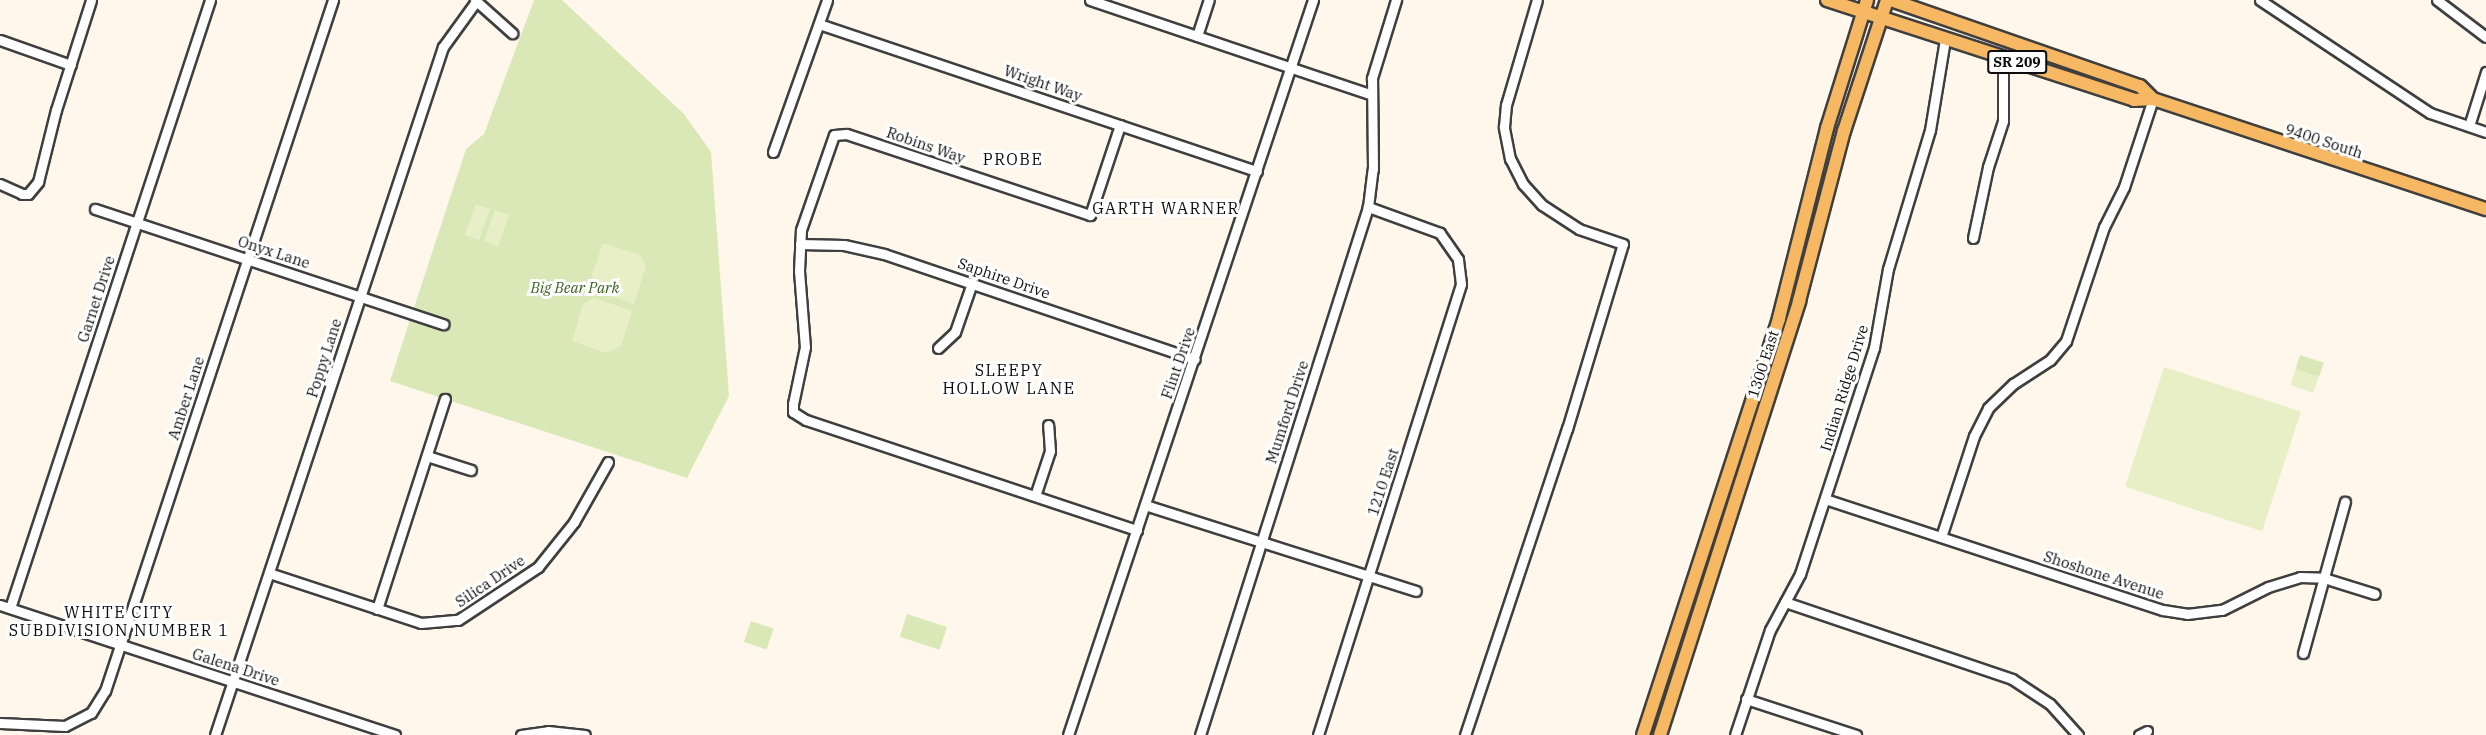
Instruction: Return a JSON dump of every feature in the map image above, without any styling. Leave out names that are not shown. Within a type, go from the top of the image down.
[{"type":"main road","name":"9400 South","points":[[1827,0],[1865,6],[1881,18],[2003,58],[2134,100],[2153,99],[2486,209]]},
{"type":"main road","name":"9400 South","points":[[1889,0],[2140,86],[2153,99]]},
{"type":"main road","name":"1300 East","points":[[1660,735],[1799,301],[1844,131],[1889,0]]},
{"type":"main road","name":"1300 East","points":[[1643,735],[1779,318],[1827,128],[1865,6]]},
{"type":"street","points":[[0,184],[15,193],[28,194],[38,182],[70,65],[91,0]]},
{"type":"street","name":"Garnet Drive","points":[[10,608],[210,0]]},
{"type":"street","name":"Amber Lane","points":[[0,723],[50,727],[79,721],[100,703],[333,0]]},
{"type":"street","points":[[476,0],[512,33]]},
{"type":"street","name":"Poppy Lane","points":[[215,735],[443,47],[476,0]]},
{"type":"street","points":[[773,152],[827,0]]},
{"type":"street","points":[[1090,0],[1370,94]]},
{"type":"street","points":[[1197,36],[1209,0]]},
{"type":"street","name":"Flint Drive","points":[[1068,735],[1195,359],[1312,0]]},
{"type":"street","name":"Mumford Drive","points":[[1200,735],[1368,207],[1373,169],[1370,94],[1396,0]]},
{"type":"street","points":[[1465,735],[1567,429],[1623,244],[1580,229],[1542,205],[1523,184],[1510,159],[1504,127],[1506,105],[1538,0]]},
{"type":"street","points":[[2260,0],[2430,113],[2486,132]]},
{"type":"street","points":[[2437,0],[2486,37]]},
{"type":"street","name":"Wright Way","points":[[819,24],[1257,171]]},
{"type":"street","name":"Indian Ridge Drive","points":[[1735,735],[1770,630],[1800,574],[1877,336],[1888,269],[1930,130],[1945,39]]},
{"type":"street","points":[[0,40],[70,65]]},
{"type":"street","points":[[1973,238],[1985,179],[2003,121],[2003,58]]},
{"type":"street","points":[[2469,126],[2486,72]]},
{"type":"street","points":[[1941,537],[1974,436],[1988,408],[2013,384],[2050,360],[2066,341],[2104,227],[2124,187],[2153,99]]},
{"type":"street","name":"Robins Way","points":[[800,244],[809,200],[834,135],[846,134],[1090,214],[1120,125]]},
{"type":"street","name":"1210 East","points":[[1318,735],[1461,284],[1458,259],[1446,239],[1424,224],[1368,207]]},
{"type":"street","name":"Onyx Lane","points":[[95,209],[443,324]]},
{"type":"street","points":[[800,244],[805,347],[793,412],[806,420],[1137,530]]},
{"type":"street","name":"Saphire Drive","points":[[800,244],[864,248],[1195,359]]},
{"type":"street","points":[[938,348],[956,332],[972,283]]},
{"type":"street","points":[[377,609],[445,399]]},
{"type":"street","points":[[1035,496],[1050,451],[1048,425]]},
{"type":"street","points":[[427,456],[471,470]]},
{"type":"street","name":"Silica Drive","points":[[269,573],[377,609],[432,624],[458,620],[485,605],[551,553],[574,522],[608,462]]},
{"type":"street","name":"Shoshone Avenue","points":[[1825,499],[2187,615],[2222,610],[2281,582],[2324,578],[2375,594]]},
{"type":"street","points":[[2302,653],[2346,502]]},
{"type":"street","points":[[1145,505],[1416,591]]},
{"type":"street","points":[[1785,602],[2012,679],[2050,704],[2078,735]]},
{"type":"street","name":"Galena Drive","points":[[0,605],[395,735]]},
{"type":"street","points":[[1746,699],[1856,735]]},
{"type":"street","points":[[521,735],[548,730],[585,735]]},
{"type":"green space","name":"Big Bear Park","points":[[534,0],[562,0],[684,114],[711,152],[729,396],[687,478],[390,381],[466,149],[484,134]]},
{"type":"green space","points":[[476,204],[490,209],[479,240],[465,235]]},
{"type":"green space","points":[[495,210],[509,215],[498,246],[484,241]]},
{"type":"green space","points":[[603,243],[640,255],[646,266],[634,304],[598,292],[591,278]]},
{"type":"green space","points":[[594,298],[632,311],[621,346],[607,353],[572,341],[583,304]]},
{"type":"green space","points":[[2300,355],[2324,363],[2319,377],[2295,369]]},
{"type":"green space","points":[[2164,367],[2301,411],[2262,531],[2125,487]]},
{"type":"green space","points":[[2296,369],[2319,377],[2313,393],[2290,385]]},
{"type":"green space","points":[[907,614],[947,627],[940,650],[900,637]]},
{"type":"green space","points":[[751,621],[774,629],[767,650],[744,642]]},
{"type":"district","name":"PROBE","points":[[1013,159]]},
{"type":"district","name":"GARTH WARNER","points":[[1166,208]]},
{"type":"district","name":"SLEEPY HOLLOW LANE","points":[[1009,379]]},
{"type":"district","name":"WHITE CITY SUBDIVISION NUMBER 1","points":[[119,621]]}]
